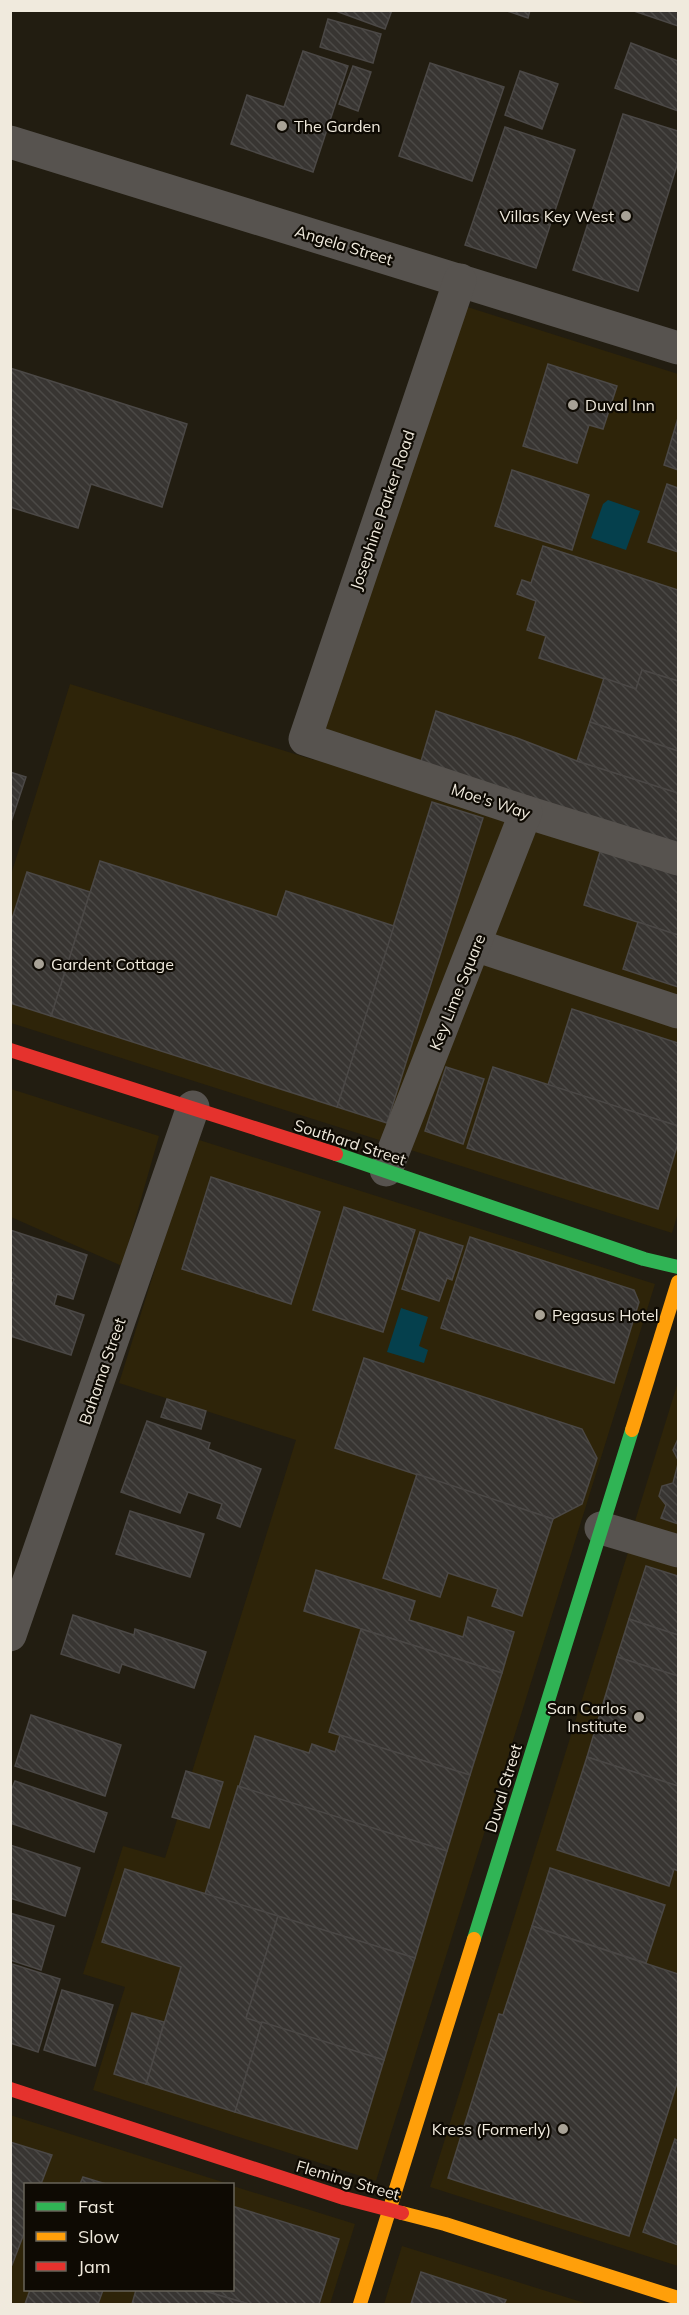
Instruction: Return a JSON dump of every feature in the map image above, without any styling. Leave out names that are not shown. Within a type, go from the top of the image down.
[{"type":"street","name":"Angela Street","points":[[10,142],[678,348]]},
{"type":"street","name":"Josephine Parker Road","points":[[305,739],[459,280]]},
{"type":"street","name":"Moe's Way","points":[[305,739],[526,812],[678,859]]},
{"type":"street","name":"Key Lime Square","points":[[386,1170],[526,812]]},
{"type":"street","points":[[475,945],[678,1012]]},
{"type":"street","name":"Southard Street","points":[[10,1050],[386,1170],[644,1259],[678,1267]]},
{"type":"street","name":"Bahama Street","points":[[10,1635],[193,1107]]},
{"type":"street","name":"Duval Street","points":[[360,2304],[678,1282]]},
{"type":"street","points":[[601,1527],[678,1551]]},
{"type":"street","name":"Fleming Street","points":[[10,2089],[344,2198],[445,2224],[678,2298]]},
{"type":"shaded area","points":[[461,305],[678,374],[678,1213],[672,1233],[11,1023],[11,875],[70,684],[314,760]]},
{"type":"shaded area","points":[[11,1089],[159,1136],[122,1266],[11,1217]]},
{"type":"shaded area","points":[[196,1139],[655,1284],[376,2181],[93,2090],[125,1987],[83,1974],[123,1846],[165,1858],[296,1440],[119,1383]]},
{"type":"shaded area","points":[[678,1382],[678,1535],[635,1521]]},
{"type":"shaded area","points":[[629,1549],[678,1568],[678,2266],[430,2187]]},
{"type":"shaded area","points":[[10,2115],[226,2183],[24,2183],[24,2291],[234,2291],[234,2186],[355,2224],[330,2304],[11,2304]]},
{"type":"shaded area","points":[[402,2246],[588,2304],[384,2304]]},
{"type":"water","points":[[608,500],[640,511],[626,550],[591,538],[603,504]]},
{"type":"water","points":[[401,1308],[428,1317],[419,1346],[428,1350],[424,1363],[387,1352]]},
{"type":"building","points":[[333,10],[392,10],[385,29]]},
{"type":"building","points":[[504,10],[530,10],[528,18]]},
{"type":"building","points":[[631,10],[678,10],[678,26]]},
{"type":"building","points":[[328,19],[381,34],[373,63],[320,47]]},
{"type":"building","points":[[631,43],[678,61],[678,111],[615,88]]},
{"type":"building","name":"The Garden","points":[[303,51],[348,66],[313,172],[231,144],[247,95],[284,107]]},
{"type":"building","points":[[430,63],[504,87],[472,181],[399,156]]},
{"type":"building","points":[[353,66],[371,72],[358,111],[339,104]]},
{"type":"building","points":[[520,71],[558,84],[542,129],[505,115]]},
{"type":"building","name":"Villas Key West","points":[[623,114],[678,131],[678,162],[638,291],[573,270]]},
{"type":"building","points":[[505,127],[575,150],[536,268],[465,245]]},
{"type":"building","name":"Duval Inn","points":[[548,364],[617,386],[603,429],[589,425],[577,463],[523,446]]},
{"type":"building","points":[[10,368],[187,424],[162,507],[91,484],[78,528],[10,507]]},
{"type":"building","points":[[678,418],[678,470],[664,465]]},
{"type":"building","points":[[512,470],[589,495],[572,550],[495,526]]},
{"type":"building","points":[[667,484],[678,488],[678,552],[648,542]]},
{"type":"building","points":[[543,546],[678,590],[678,681],[642,670],[636,689],[539,658],[546,636],[527,630],[536,601],[517,594],[522,580],[531,583]]},
{"type":"building","points":[[642,670],[678,681],[678,751],[590,722],[604,678],[636,689]]},
{"type":"building","points":[[436,711],[577,761],[678,793],[678,851],[419,768]]},
{"type":"building","points":[[590,722],[678,751],[678,793],[577,761]]},
{"type":"building","points":[[10,772],[26,777],[10,825]]},
{"type":"building","points":[[432,802],[483,818],[387,1123],[337,1107]]},
{"type":"building","points":[[602,845],[678,869],[678,935],[584,905]]},
{"type":"building","points":[[100,861],[277,917],[286,891],[394,926],[337,1107],[51,1016]]},
{"type":"building","name":"Gardent Cottage","points":[[27,872],[90,892],[51,1016],[10,1003],[10,925]]},
{"type":"building","points":[[638,922],[678,935],[678,987],[623,969]]},
{"type":"building","points":[[572,1009],[678,1043],[678,1126],[548,1085]]},
{"type":"building","points":[[446,1067],[484,1079],[463,1144],[425,1131]]},
{"type":"building","points":[[493,1067],[678,1126],[678,1143],[658,1209],[467,1148]]},
{"type":"building","points":[[211,1177],[320,1212],[291,1304],[182,1269]]},
{"type":"building","points":[[344,1207],[415,1230],[383,1332],[313,1310]]},
{"type":"building","points":[[10,1230],[87,1255],[73,1299],[57,1294],[54,1305],[84,1315],[71,1355],[10,1336],[10,1290],[14,1279],[10,1277]]},
{"type":"building","points":[[420,1232],[463,1246],[452,1280],[447,1278],[439,1301],[402,1289]]},
{"type":"building","name":"Pegasus Hotel","points":[[470,1237],[634,1290],[639,1302],[614,1383],[441,1328]]},
{"type":"building","points":[[364,1358],[582,1429],[597,1458],[582,1504],[553,1519],[335,1448]]},
{"type":"building","points":[[167,1399],[206,1411],[201,1429],[161,1417]]},
{"type":"building","points":[[147,1421],[210,1443],[208,1449],[261,1469],[240,1527],[217,1518],[222,1504],[188,1492],[180,1513],[121,1492]]},
{"type":"building","points":[[678,1439],[678,1460],[673,1450]]},
{"type":"building","points":[[678,1464],[678,1524],[661,1518],[666,1505],[659,1496],[662,1486],[673,1483]]},
{"type":"building","points":[[417,1474],[553,1519],[522,1616],[492,1606],[498,1589],[448,1573],[440,1597],[383,1578]]},
{"type":"building","points":[[130,1511],[204,1534],[190,1577],[116,1554]]},
{"type":"building","points":[[646,1566],[678,1576],[678,1635],[629,1619]]},
{"type":"building","points":[[316,1570],[415,1601],[409,1620],[463,1637],[468,1617],[514,1632],[502,1673],[304,1611]]},
{"type":"building","points":[[73,1615],[134,1635],[135,1629],[206,1652],[194,1688],[122,1664],[119,1673],[61,1654]]},
{"type":"building","points":[[629,1619],[678,1635],[678,1676],[617,1657]]},
{"type":"building","points":[[361,1629],[502,1673],[470,1775],[329,1732]]},
{"type":"building","name":"San Carlos Institute","points":[[617,1657],[678,1676],[678,1786],[587,1757]]},
{"type":"building","points":[[31,1715],[121,1745],[105,1796],[15,1766]]},
{"type":"building","points":[[340,1735],[470,1775],[447,1851],[239,1787],[255,1736],[309,1753],[312,1744],[335,1752]]},
{"type":"building","points":[[587,1757],[678,1786],[678,1871],[674,1869],[669,1886],[557,1850]]},
{"type":"building","points":[[186,1771],[223,1782],[209,1828],[172,1817]]},
{"type":"building","points":[[15,1781],[107,1813],[94,1852],[10,1823],[10,1793]]},
{"type":"building","points":[[238,1786],[447,1851],[415,1958],[205,1894]]},
{"type":"building","points":[[10,1845],[80,1868],[65,1916],[10,1898]]},
{"type":"building","points":[[550,1868],[665,1905],[646,1963],[532,1926]]},
{"type":"building","points":[[125,1869],[278,1916],[246,2018],[262,2022],[235,2112],[146,2084],[181,1967],[102,1942]]},
{"type":"building","points":[[10,1913],[54,1926],[41,1970],[10,1960]]},
{"type":"building","points":[[278,1916],[415,1958],[384,2060],[246,2018]]},
{"type":"building","name":"Kress (Formerly)","points":[[532,1926],[678,1974],[678,2080],[629,2236],[448,2178],[499,2014],[503,2015]]},
{"type":"building","points":[[12,1964],[60,1979],[38,2052],[10,2043]]},
{"type":"building","points":[[62,1990],[113,2005],[95,2066],[44,2050]]},
{"type":"building","points":[[132,2013],[164,2022],[146,2084],[114,2074]]},
{"type":"building","points":[[262,2022],[384,2060],[357,2149],[235,2112]]},
{"type":"building","points":[[675,2139],[678,2141],[678,2245],[643,2232]]},
{"type":"building","points":[[10,2142],[52,2155],[41,2183],[24,2183],[24,2233],[12,2265],[10,2265]]},
{"type":"building","points":[[83,2177],[103,2183],[80,2183]]},
{"type":"building","points":[[234,2207],[339,2239],[319,2304],[249,2304],[204,2291],[234,2291]]},
{"type":"building","points":[[421,2272],[506,2300],[504,2304],[411,2304]]},
{"type":"building","points":[[30,2291],[103,2291],[98,2304],[25,2304]]},
{"type":"building","points":[[136,2291],[204,2291],[249,2304],[132,2304]]},
{"type":"traffic: fast","points":[[336,1154],[644,1259],[678,1267]]},
{"type":"traffic: fast","points":[[474,1939],[632,1430]]},
{"type":"traffic: slow","points":[[632,1430],[678,1282]]},
{"type":"traffic: slow","points":[[360,2304],[474,1939]]},
{"type":"traffic: slow","points":[[402,2213],[445,2224],[678,2298]]},
{"type":"traffic: jam","points":[[10,1050],[336,1154]]},
{"type":"traffic: jam","points":[[10,2089],[344,2198],[402,2213]]},
{"type":"place","name":"The Garden","points":[[282,126]]},
{"type":"place","name":"Villas Key West","points":[[626,216]]},
{"type":"place","name":"Duval Inn","points":[[573,405]]},
{"type":"place","name":"Gardent Cottage","points":[[39,964]]},
{"type":"place","name":"Pegasus Hotel","points":[[540,1315]]},
{"type":"place","name":"San Carlos Institute","points":[[639,1717]]},
{"type":"place","name":"Kress (Formerly)","points":[[563,2129]]}]
